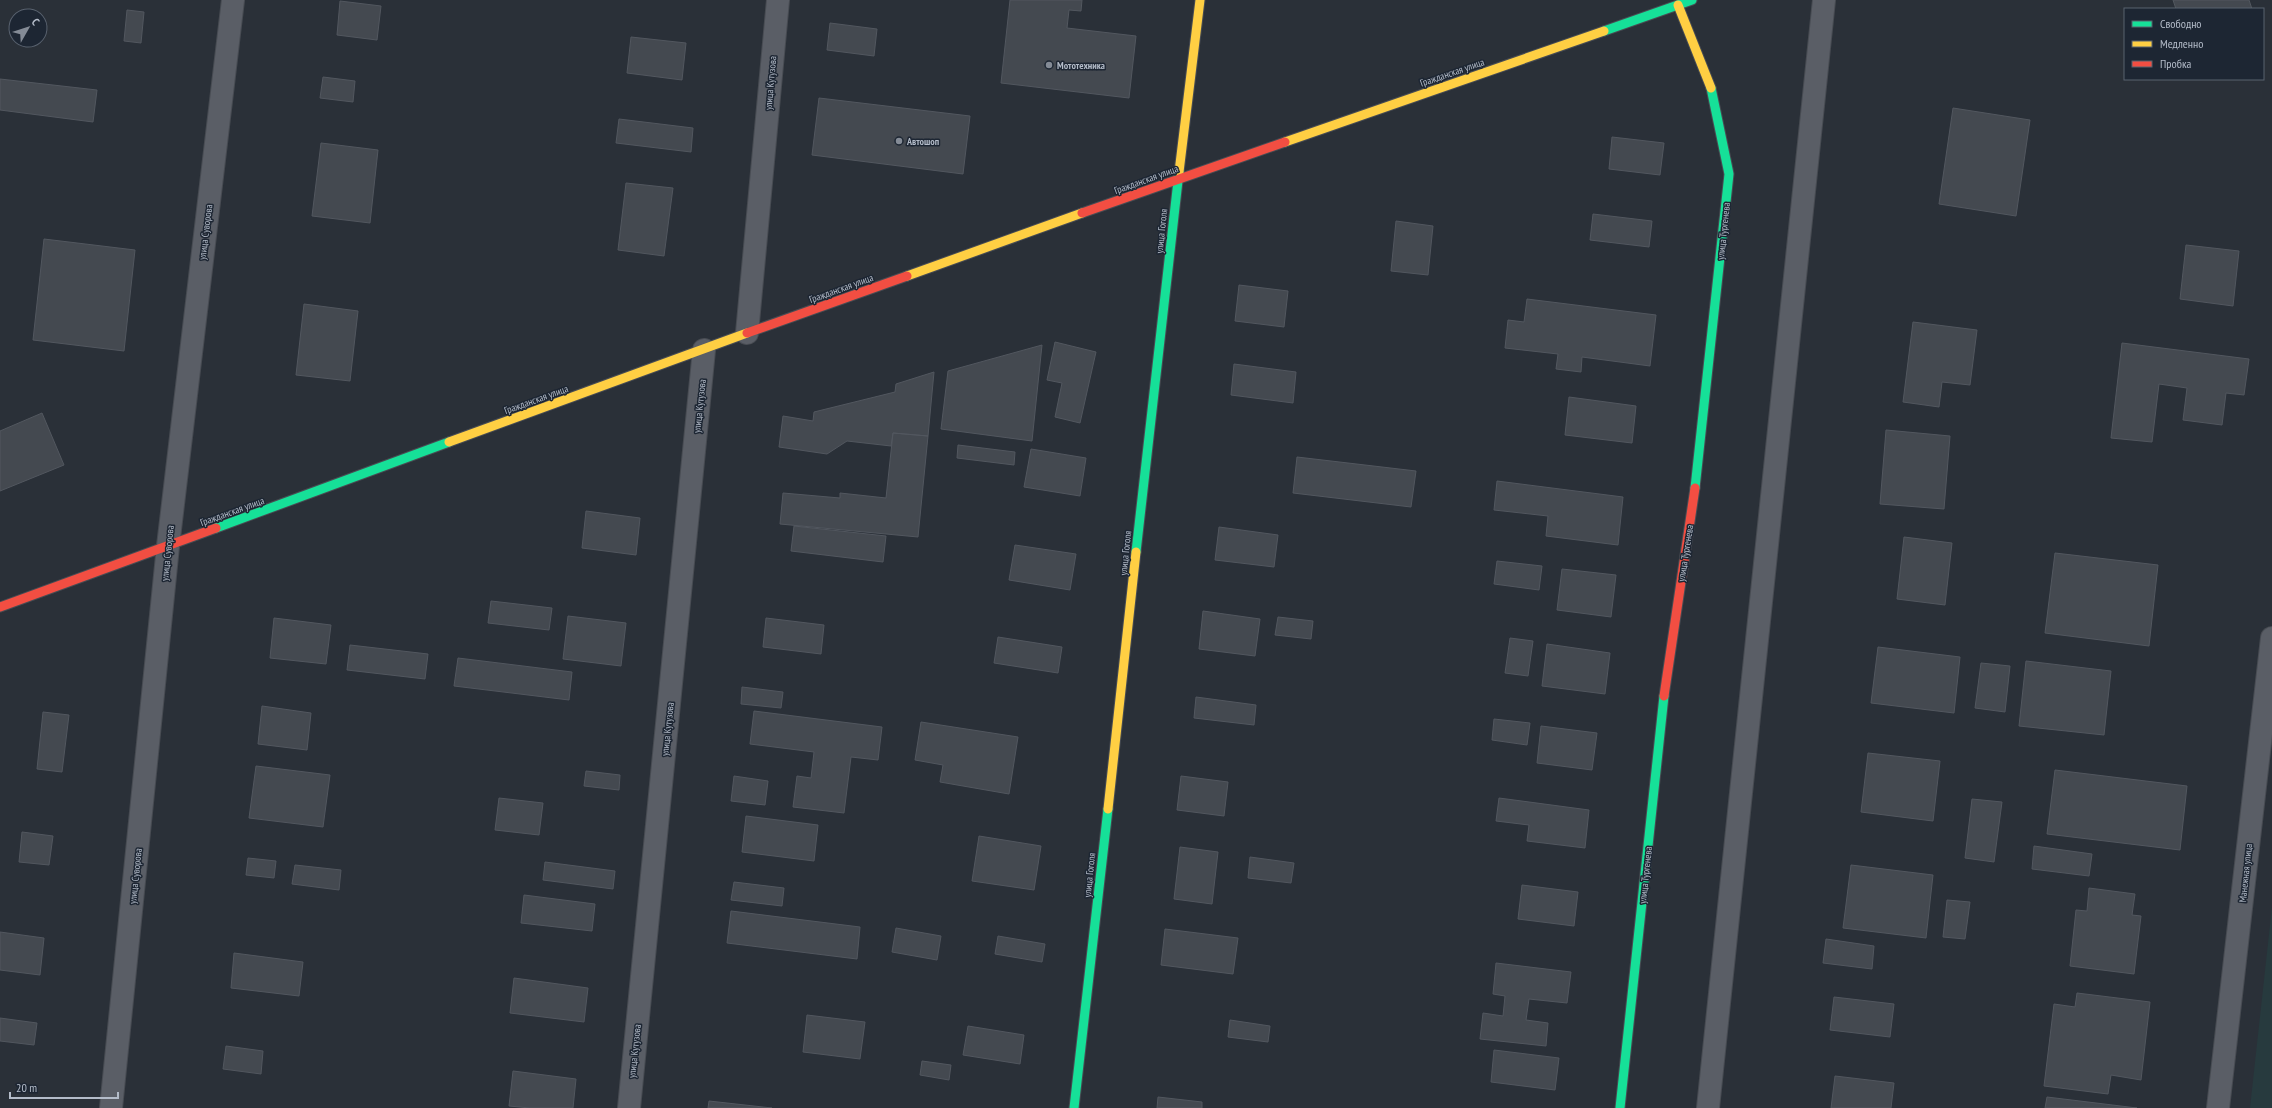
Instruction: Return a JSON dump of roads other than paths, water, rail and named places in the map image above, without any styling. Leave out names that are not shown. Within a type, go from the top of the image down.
[{"type":"main road","name":"улица Гоголя","points":[[1074,1108],[1178,179],[1200,0]]},
{"type":"main road","name":"Гражданская улица","points":[[0,606],[168,546],[747,333],[1178,179],[1692,0]]},
{"type":"main road","name":"улица Тургенева","points":[[1620,1108],[1666,674],[1698,472],[1729,174],[1710,88],[1678,5]]},
{"type":"street","name":"улица Суворова","points":[[112,1108],[168,546],[233,0]]},
{"type":"street","name":"улица Кутузова","points":[[747,333],[778,0]]},
{"type":"street","points":[[1708,1108],[1824,0]]},
{"type":"street","name":"улица Кутузова","points":[[628,1108],[704,350]]},
{"type":"street","name":"Манежная улица","points":[[2218,1108],[2272,638]]},
{"type":"place","name":"Мототехника","points":[[1049,65]]},
{"type":"place","name":"Автошоп","points":[[899,141]]}]
